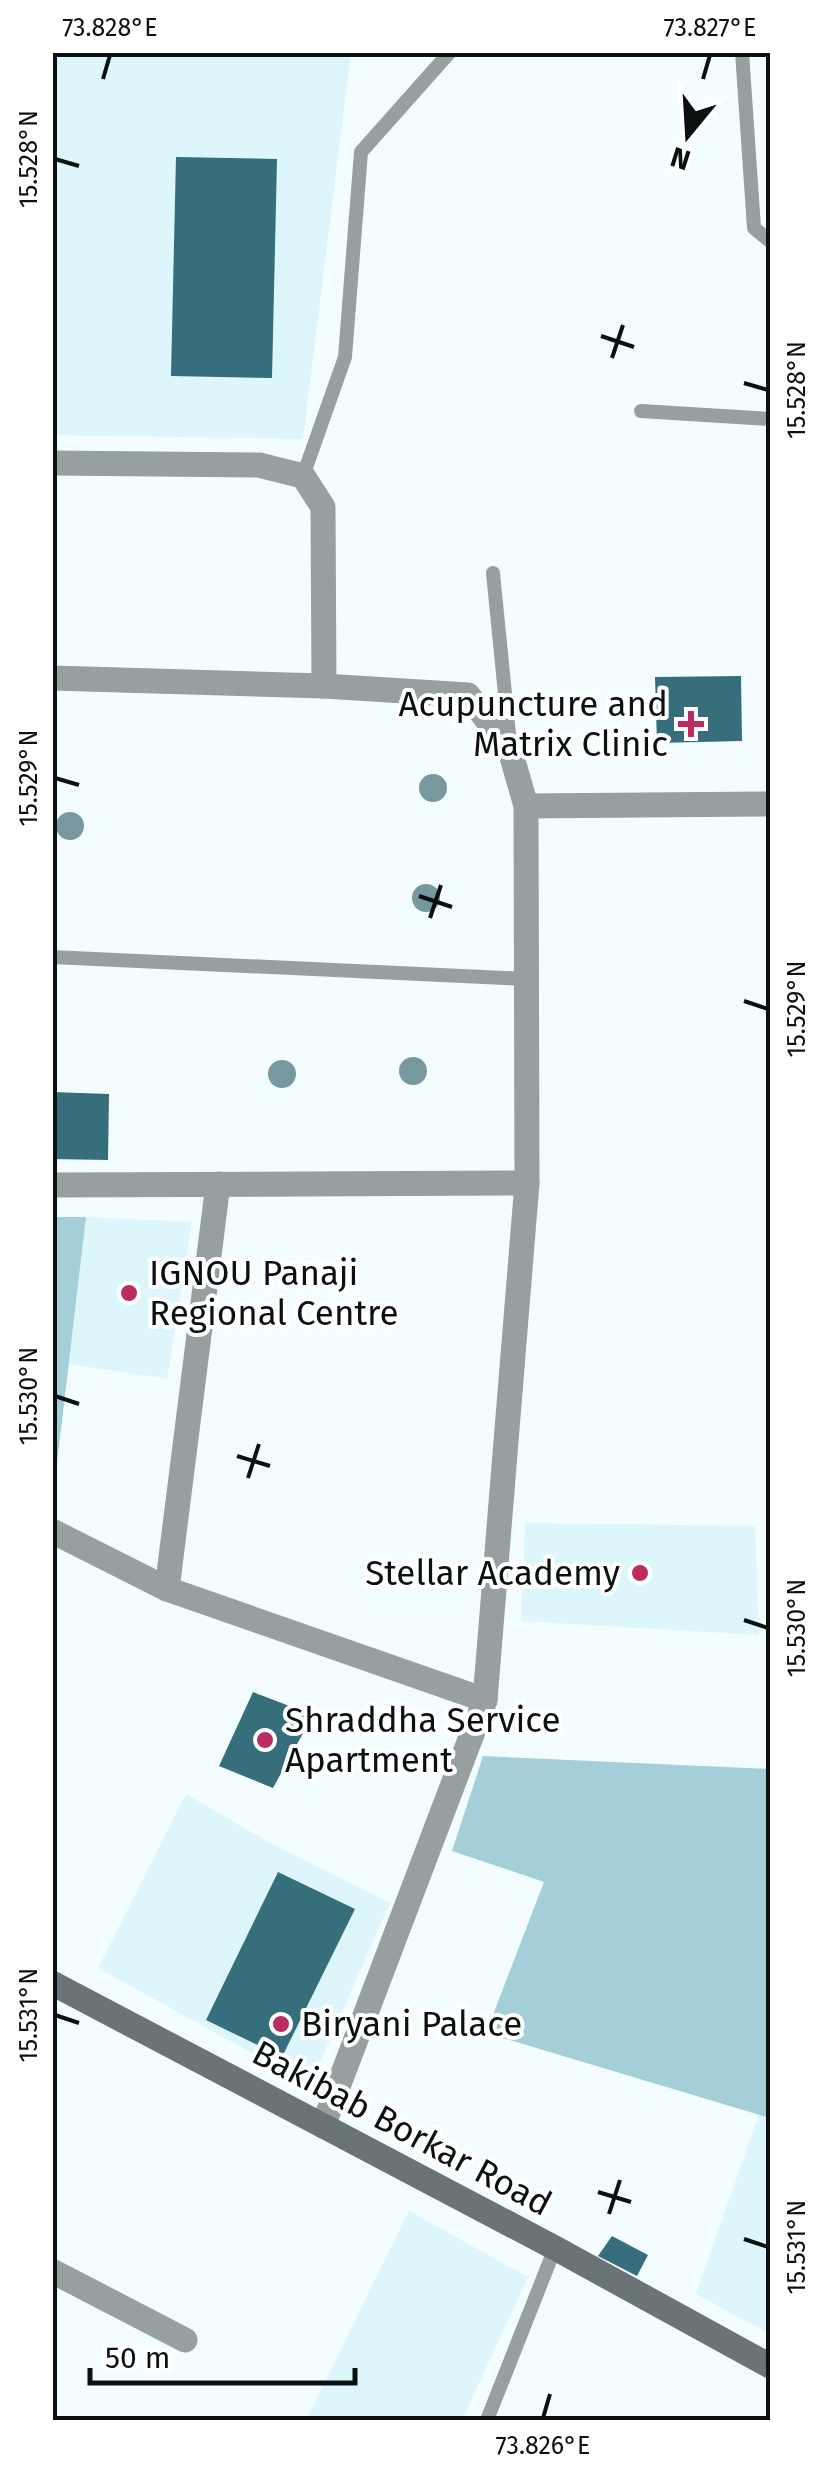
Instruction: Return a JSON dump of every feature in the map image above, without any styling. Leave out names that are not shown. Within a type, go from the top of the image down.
[{"type":"street","points":[[52,463],[259,465],[302,476],[323,507],[324,686]]},
{"type":"street","points":[[52,678],[324,686],[468,695],[510,750],[526,806],[527,1184],[485,1700],[323,2126]]},
{"type":"street","points":[[526,806],[770,804]]},
{"type":"street","points":[[167,1590],[218,1184]]},
{"type":"street","points":[[52,1185],[527,1184]]},
{"type":"street","points":[[52,1531],[167,1590],[485,1700]]},
{"type":"street","name":"Bakibab Borkar Road","points":[[52,1983],[770,2366]]},
{"type":"street","points":[[52,2271],[185,2340]]},
{"type":"lane","points":[[302,476],[345,357],[361,152],[450,52]]},
{"type":"lane","points":[[742,52],[754,228],[770,241]]},
{"type":"lane","points":[[642,411],[770,419]]},
{"type":"lane","points":[[493,574],[510,750]]},
{"type":"lane","points":[[52,957],[526,979]]},
{"type":"lane","points":[[487,2420],[555,2248]]},
{"type":"shaded area","points":[[53,53],[351,53],[303,439],[53,435]]},
{"type":"shaded area","points":[[52,1217],[86,1217],[53,1498]]},
{"type":"shaded area","name":"IGNOU Panaji Regional Centre","points":[[86,1217],[192,1222],[167,1379],[69,1364]]},
{"type":"shaded area","name":"Stellar Academy","points":[[525,1523],[755,1526],[759,1635],[521,1621]]},
{"type":"shaded area","points":[[483,1756],[770,1769],[770,2118],[486,2033],[544,1882],[452,1851]]},
{"type":"shaded area","points":[[186,1794],[272,1844],[390,1903],[310,2085],[98,1968]]},
{"type":"shaded area","points":[[759,2114],[770,2118],[770,2334],[696,2294]]},
{"type":"shaded area","points":[[409,2211],[528,2277],[462,2420],[306,2420]]},
{"type":"building","points":[[176,157],[277,159],[272,378],[171,376]]},
{"type":"building","points":[[741,676],[742,741],[657,743],[655,677]]},
{"type":"building","points":[[52,1092],[109,1094],[108,1160],[52,1159]]},
{"type":"building","name":"Shraddha Service Apartment","points":[[253,1692],[313,1715],[273,1788],[219,1766]]},
{"type":"building","points":[[278,1872],[355,1909],[282,2057],[206,2020]]},
{"type":"building","points":[[612,2236],[648,2255],[637,2276],[598,2256]]},
{"type":"place","name":"Acupuncture and Matrix Clinic","points":[[691,724]]},
{"type":"place","name":"IGNOU Panaji Regional Centre","points":[[129,1293]]},
{"type":"place","name":"Stellar Academy","points":[[640,1573]]},
{"type":"place","name":"Shraddha Service Apartment","points":[[265,1740]]},
{"type":"place","name":"Biryani Palace","points":[[281,2024]]}]
